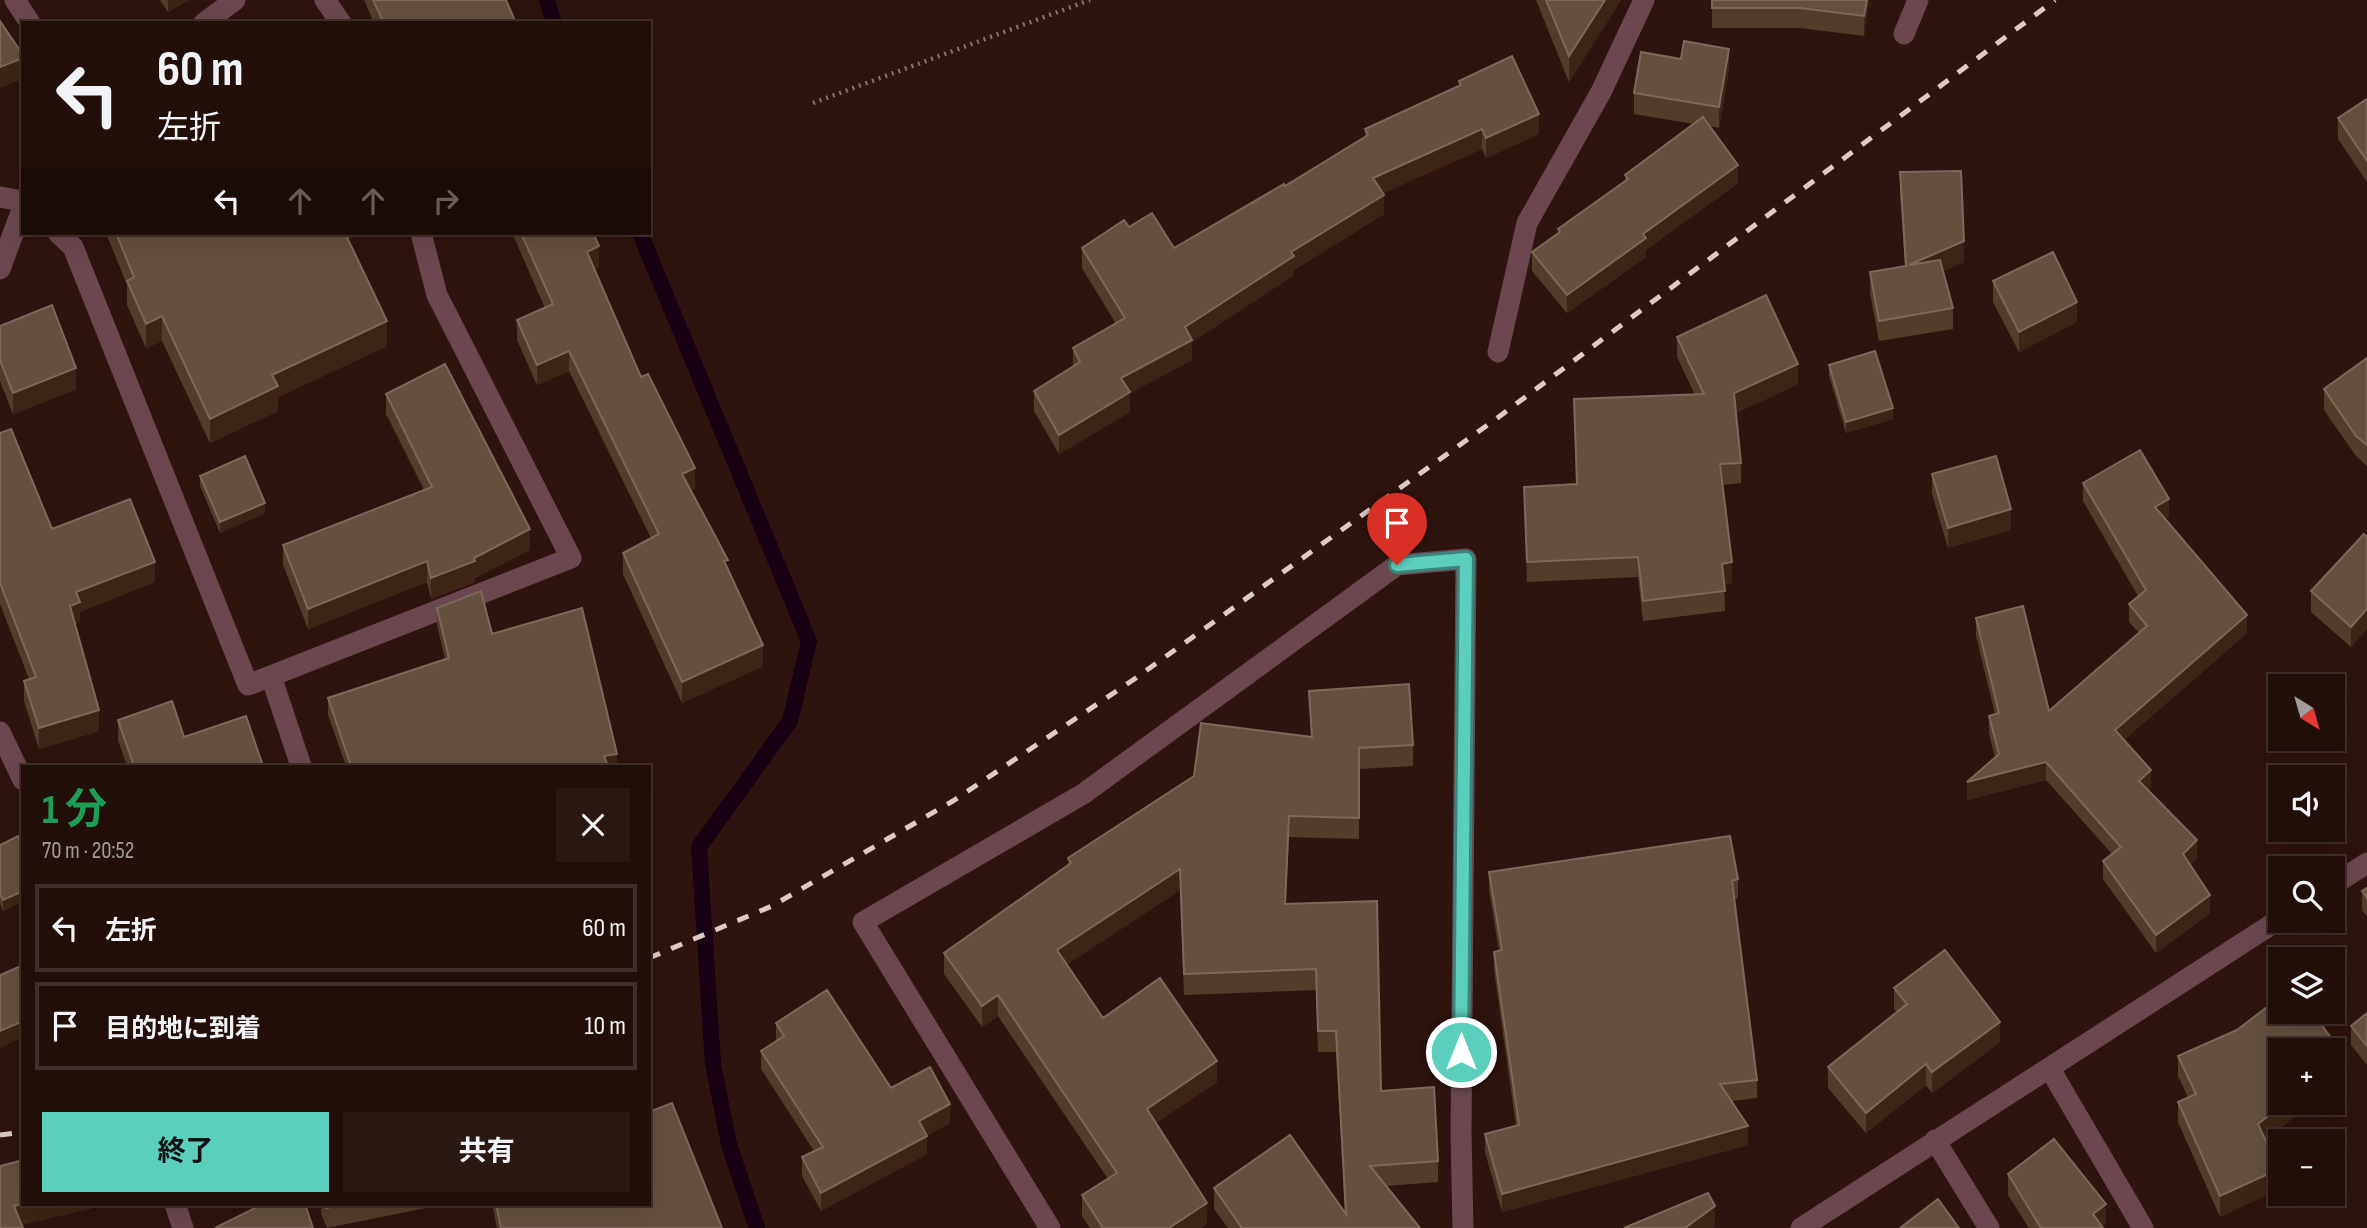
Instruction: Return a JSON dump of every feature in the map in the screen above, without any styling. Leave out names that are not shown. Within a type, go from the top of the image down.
[{"type":"street","points":[[15,0],[29,21]]},
{"type":"street","points":[[207,21],[235,0]]},
{"type":"street","points":[[325,0],[340,21]]},
{"type":"street","points":[[1498,352],[1527,223],[1601,92],[1644,0]]},
{"type":"street","points":[[1905,34],[1918,0]]},
{"type":"street","points":[[0,197],[21,201]]},
{"type":"street","points":[[0,269],[21,212]]},
{"type":"street","points":[[60,235],[73,247],[248,685],[571,558],[437,295],[422,235]]},
{"type":"street","points":[[1050,1228],[863,922],[1083,794],[1397,565],[1466,559],[1461,1118],[1463,1228]]},
{"type":"street","points":[[271,676],[301,765]]},
{"type":"street","points":[[0,732],[21,775]]},
{"type":"street","points":[[2345,877],[2367,863]]},
{"type":"street","points":[[1801,1228],[2268,927]]},
{"type":"street","points":[[2050,1069],[2143,1228]]},
{"type":"street","points":[[1935,1140],[1989,1228]]},
{"type":"street","points":[[177,1206],[183,1228]]},
{"type":"path","points":[[814,103],[1090,0]]},
{"type":"building","points":[[373,0],[506,0],[515,21],[383,21]]},
{"type":"building","points":[[1546,0],[1605,0],[1569,56]]},
{"type":"building","points":[[1712,0],[1867,0],[1864,16],[1800,8],[1712,8]]},
{"type":"building","points":[[0,21],[21,52],[21,59],[0,67]]},
{"type":"building","points":[[1684,41],[1729,49],[1719,107],[1634,93],[1641,52],[1681,59]]},
{"type":"building","points":[[1512,56],[1539,114],[1486,138],[1482,129],[1373,178],[1384,195],[1291,252],[1294,256],[1185,327],[1192,340],[1121,378],[1130,392],[1059,435],[1034,391],[1080,362],[1073,348],[1125,318],[1082,248],[1124,220],[1129,227],[1152,213],[1174,248],[1284,184],[1285,186],[1368,135],[1365,129],[1461,85],[1459,81]]},
{"type":"building","points":[[2367,99],[2367,161],[2338,118]]},
{"type":"building","points":[[1703,117],[1738,165],[1643,234],[1646,238],[1567,295],[1532,252],[1560,232],[1558,229],[1628,179],[1625,175]]},
{"type":"building","points":[[1961,171],[1964,241],[1909,265],[1940,260],[1953,308],[1879,321],[1870,272],[1906,266],[1900,172]]},
{"type":"building","points":[[117,235],[346,235],[387,321],[272,375],[278,386],[210,419],[162,316],[146,324],[127,281],[134,277]]},
{"type":"building","points":[[522,235],[594,235],[599,246],[587,252],[641,377],[648,374],[695,468],[682,474],[728,560],[724,561],[763,645],[682,682],[623,553],[659,534],[569,351],[537,365],[517,320],[553,304]]},
{"type":"building","points":[[2053,252],[2077,302],[2019,332],[1993,281]]},
{"type":"building","points":[[1766,295],[1798,364],[1734,393],[1741,463],[1720,464],[1732,562],[1722,564],[1725,591],[1643,601],[1638,557],[1527,562],[1524,487],[1577,484],[1574,399],[1704,394],[1677,337]]},
{"type":"building","points":[[52,305],[76,368],[13,393],[0,360],[0,326]]},
{"type":"building","points":[[1875,351],[1893,408],[1846,422],[1829,365]]},
{"type":"building","points":[[2367,358],[2367,445],[2356,436],[2324,389]]},
{"type":"building","points":[[445,364],[530,529],[474,558],[475,561],[431,578],[427,561],[308,609],[283,545],[432,487],[386,394]]},
{"type":"building","points":[[11,429],[52,529],[130,499],[155,562],[76,592],[80,602],[70,606],[99,710],[39,728],[24,681],[36,677],[0,583],[0,433]]},
{"type":"building","points":[[2140,450],[2169,499],[2155,507],[2247,615],[2115,730],[2151,770],[2139,781],[2197,840],[2183,854],[2210,895],[2156,935],[2103,861],[2121,847],[2046,762],[1967,782],[1999,754],[1989,716],[1999,713],[1976,618],[2023,606],[2049,711],[2147,626],[2129,604],[2146,590],[2083,483]]},
{"type":"building","points":[[245,456],[265,503],[220,522],[200,476]]},
{"type":"building","points":[[1996,456],[2011,509],[1948,528],[1932,474]]},
{"type":"building","points":[[2364,534],[2367,537],[2367,609],[2351,627],[2311,591]]},
{"type":"building","points":[[481,591],[492,634],[582,608],[617,754],[604,756],[608,765],[351,765],[328,698],[449,658],[437,608]]},
{"type":"building","points":[[1409,684],[1413,745],[1359,748],[1359,818],[1289,816],[1285,904],[1377,901],[1381,1091],[1434,1087],[1438,1161],[1370,1166],[1420,1228],[1242,1228],[1214,1188],[1290,1135],[1346,1214],[1336,1031],[1318,1031],[1316,969],[1184,974],[1180,869],[1057,950],[1103,1018],[1160,978],[1217,1061],[1147,1109],[1207,1203],[1169,1228],[1103,1228],[1082,1195],[1117,1173],[998,995],[982,1006],[944,953],[1071,863],[1068,858],[1194,776],[1201,723],[1312,737],[1309,691]]},
{"type":"building","points":[[172,701],[184,737],[246,716],[263,765],[134,765],[118,720]]},
{"type":"building","points":[[18,836],[21,842],[21,892],[3,900],[0,894],[0,845]]},
{"type":"building","points":[[1730,836],[1738,879],[1732,881],[1757,1080],[1720,1084],[1748,1126],[1502,1194],[1485,1134],[1519,1125],[1494,952],[1502,950],[1489,872]]},
{"type":"building","points":[[1945,950],[2000,1022],[1932,1072],[1926,1064],[1866,1113],[1828,1067],[1907,1004],[1894,988]]},
{"type":"building","points":[[21,966],[21,1022],[0,1031],[0,975]]},
{"type":"building","points":[[827,990],[891,1088],[930,1067],[950,1104],[919,1121],[927,1136],[821,1193],[802,1157],[823,1147],[761,1051],[784,1036],[776,1023]]},
{"type":"building","points":[[2268,1006],[2268,1024],[2321,1024],[2331,1038],[2268,1038],[2269,1115],[2258,1124],[2268,1145],[2268,1174],[2220,1196],[2178,1102],[2196,1094],[2178,1056],[2237,1030]]},
{"type":"building","points":[[2367,1013],[2367,1046],[2351,1026]]},
{"type":"building","points":[[672,1103],[722,1228],[501,1228],[496,1206],[651,1206],[651,1111]]},
{"type":"building","points":[[2054,1139],[2106,1204],[2093,1214],[2103,1228],[2041,1228],[2008,1174]]},
{"type":"building","points":[[21,1161],[21,1204],[14,1206],[23,1228],[0,1228],[0,1166]]},
{"type":"building","points":[[1708,1193],[1715,1206],[1685,1228],[1624,1228]]},
{"type":"building","points":[[1938,1199],[1959,1228],[1900,1228]]},
{"type":"building","points":[[259,1206],[306,1206],[313,1228],[215,1228]]},
{"type":"waterway","points":[[547,0],[553,21]]},
{"type":"waterway","points":[[641,235],[809,641],[790,721],[699,847],[713,1064],[729,1144],[757,1228]]},
{"type":"railway","points":[[651,957],[772,906],[953,801],[1133,680],[1500,416],[2055,0]]},
{"type":"railway","points":[[0,1135],[21,1132]]},
{"type":"route","points":[[1397,565],[1466,559],[1461,1052]]}]
